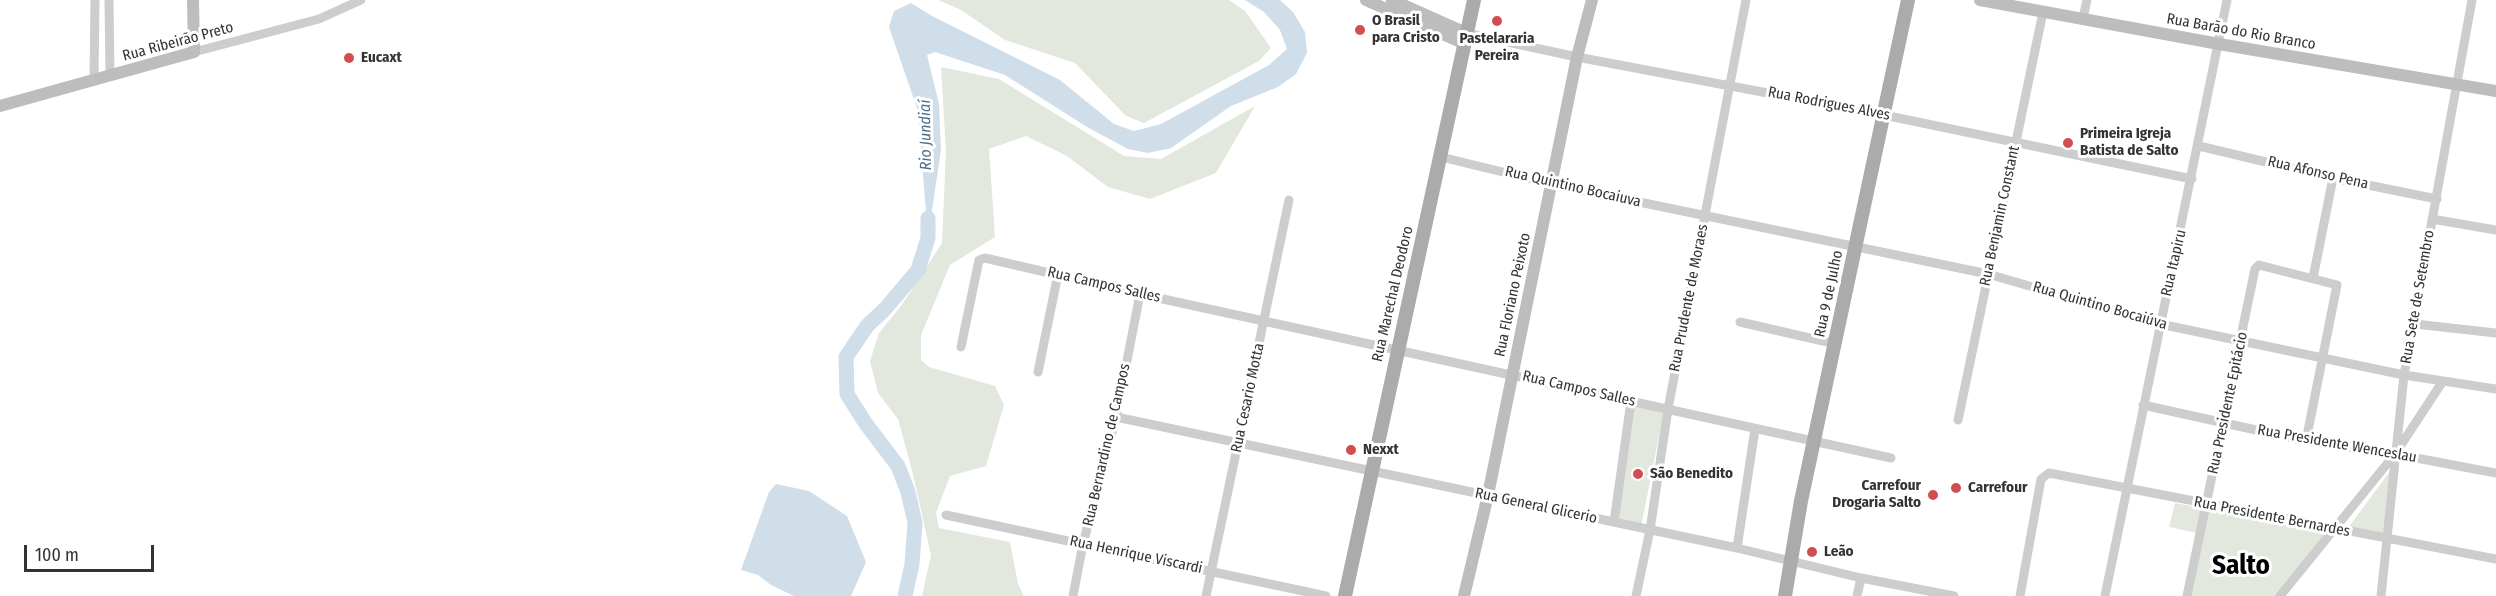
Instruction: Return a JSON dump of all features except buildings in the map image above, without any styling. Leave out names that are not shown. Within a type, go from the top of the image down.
[{"type":"main road","name":"Rua Marechal Deodoro","points":[[1345,596],[1474,0]]},
{"type":"main road","name":"Rua 9 de Julho","points":[[1785,596],[1814,442],[1908,0]]},
{"type":"street","points":[[94,79],[95,0]]},
{"type":"street","points":[[109,0],[110,75]]},
{"type":"street","points":[[193,0],[194,52]]},
{"type":"street","points":[[334,0],[334,12]]},
{"type":"street","name":"Rua Ribeirão Preto","points":[[0,106],[320,19],[361,0]]},
{"type":"street","points":[[1366,0],[1464,38]]},
{"type":"street","points":[[1392,0],[1464,38]]},
{"type":"street","name":"Rua Floriano Peixoto","points":[[1464,596],[1488,495],[1577,57],[1592,0]]},
{"type":"street","name":"Rua Prudente de Moraes","points":[[1636,596],[1650,530],[1668,409],[1746,0]]},
{"type":"street","name":"Rua Barão do Rio Branco","points":[[1980,0],[2218,44],[2496,91]]},
{"type":"street","points":[[2083,18],[2087,0]]},
{"type":"street","name":"Rua Itapiru","points":[[2105,596],[2228,0]]},
{"type":"street","name":"Rua Sete de Setembro","points":[[2381,596],[2404,375],[2472,0]]},
{"type":"street","name":"Rua Benjamin Constant","points":[[1958,420],[2043,12]]},
{"type":"street","name":"Rua Rodrigues Alves","points":[[1464,38],[1884,115],[2192,179]]},
{"type":"street","name":"Rua Afonso Pena","points":[[2199,146],[2333,178],[2437,199]]},
{"type":"street","name":"Rua Quintino Bocaiuva","points":[[1441,157],[1552,184],[1705,216]]},
{"type":"street","points":[[2306,441],[2337,285],[2313,279],[2333,178]]},
{"type":"street","name":"Rua Cesario Motta","points":[[1206,596],[1289,200]]},
{"type":"street","name":"Rua Quintino Bocaiúva","points":[[1705,216],[1988,274],[2160,324],[2404,375],[2496,389]]},
{"type":"street","points":[[2432,219],[2496,230]]},
{"type":"street","name":"Rua Campos Salles","points":[[961,347],[979,260],[985,258],[1891,458]]},
{"type":"street","name":"Rua Presidente Epitácio","points":[[2187,596],[2255,269],[2259,265],[2313,279]]},
{"type":"street","points":[[1038,372],[1058,274]]},
{"type":"street","name":"Rua Bernardino de Campos","points":[[1072,596],[1116,417],[1140,294]]},
{"type":"street","points":[[1740,322],[1836,344]]},
{"type":"street","points":[[2415,324],[2496,333]]},
{"type":"street","points":[[2280,596],[2395,454],[2444,381]]},
{"type":"street","points":[[1614,522],[1631,401]]},
{"type":"street","name":"Rua Presidente Wenceslau","points":[[2143,405],[2306,441],[2395,454],[2496,473]]},
{"type":"street","name":"Rua General Glicerio","points":[[1116,417],[1737,548],[1939,595],[1954,596]]},
{"type":"street","points":[[1737,548],[1755,429]]},
{"type":"street","name":"Rua Presidente Bernardes","points":[[2020,596],[2040,479],[2049,473],[2496,559]]},
{"type":"street","name":"Rua Henrique Viscardi","points":[[946,515],[1326,596]]},
{"type":"street","points":[[1857,596],[1861,578]]},
{"type":"shaded area","points":[[938,0],[1229,0],[1245,11],[1271,48],[1259,61],[1144,123],[1126,116],[1075,63],[1005,40],[961,10]]},
{"type":"shaded area","points":[[941,67],[999,79],[1124,156],[1161,159],[1255,106],[1216,173],[1150,199],[1108,187],[1067,156],[1026,136],[989,149],[995,237],[950,265],[921,335],[921,360],[929,367],[995,386],[1004,405],[986,466],[950,476],[936,513],[939,528],[1010,542],[1018,584],[1024,596],[922,596],[931,555],[898,419],[878,393],[870,361],[879,333],[901,306],[942,243],[946,151]]},
{"type":"shaded area","points":[[1634,405],[1664,411],[1641,527],[1614,522]]},
{"type":"shaded area","points":[[2391,470],[2385,535],[2348,528]]},
{"type":"shaded area","points":[[2175,503],[2202,508],[2197,533],[2169,527]]},
{"type":"shaded area","points":[[2207,506],[2332,529],[2279,596],[2187,596]]},
{"type":"water","points":[[1245,0],[1280,0],[1293,12],[1305,32],[1307,53],[1296,74],[1278,87],[1231,106],[1171,148],[1148,153],[1128,149],[1087,127],[1005,75],[935,52],[927,55],[939,104],[941,149],[928,238],[918,111],[889,27],[894,11],[911,3],[932,16],[1060,80],[1114,124],[1134,131],[1161,124],[1269,65],[1287,49],[1280,30],[1264,12]]},
{"type":"water","points":[[776,484],[809,491],[847,516],[866,562],[851,596],[794,596],[771,585],[758,575],[741,570],[769,492]]},
{"type":"waterway","name":"Rio Jundiaí","points":[[905,596],[912,564],[915,523],[908,492],[898,466],[866,424],[847,394],[846,357],[867,326],[885,309],[918,270],[928,238],[928,218]]},
{"type":"place","name":"Pastelararia Pereira","points":[[1497,21]]},
{"type":"place","name":"O Brasil para Cristo","points":[[1360,30]]},
{"type":"place","name":"Eucaxt","points":[[349,58]]},
{"type":"place","name":"Primeira Igreja Batista de Salto","points":[[2068,143]]},
{"type":"place","name":"Nexxt","points":[[1351,450]]},
{"type":"place","name":"São Benedito","points":[[1638,474]]},
{"type":"place","name":"Carrefour","points":[[1956,488]]},
{"type":"place","name":"Carrefour Drogaria Salto","points":[[1933,495]]},
{"type":"place","name":"Leão","points":[[1812,552]]},
{"type":"district","name":"Salto","points":[[2241,566]]}]
